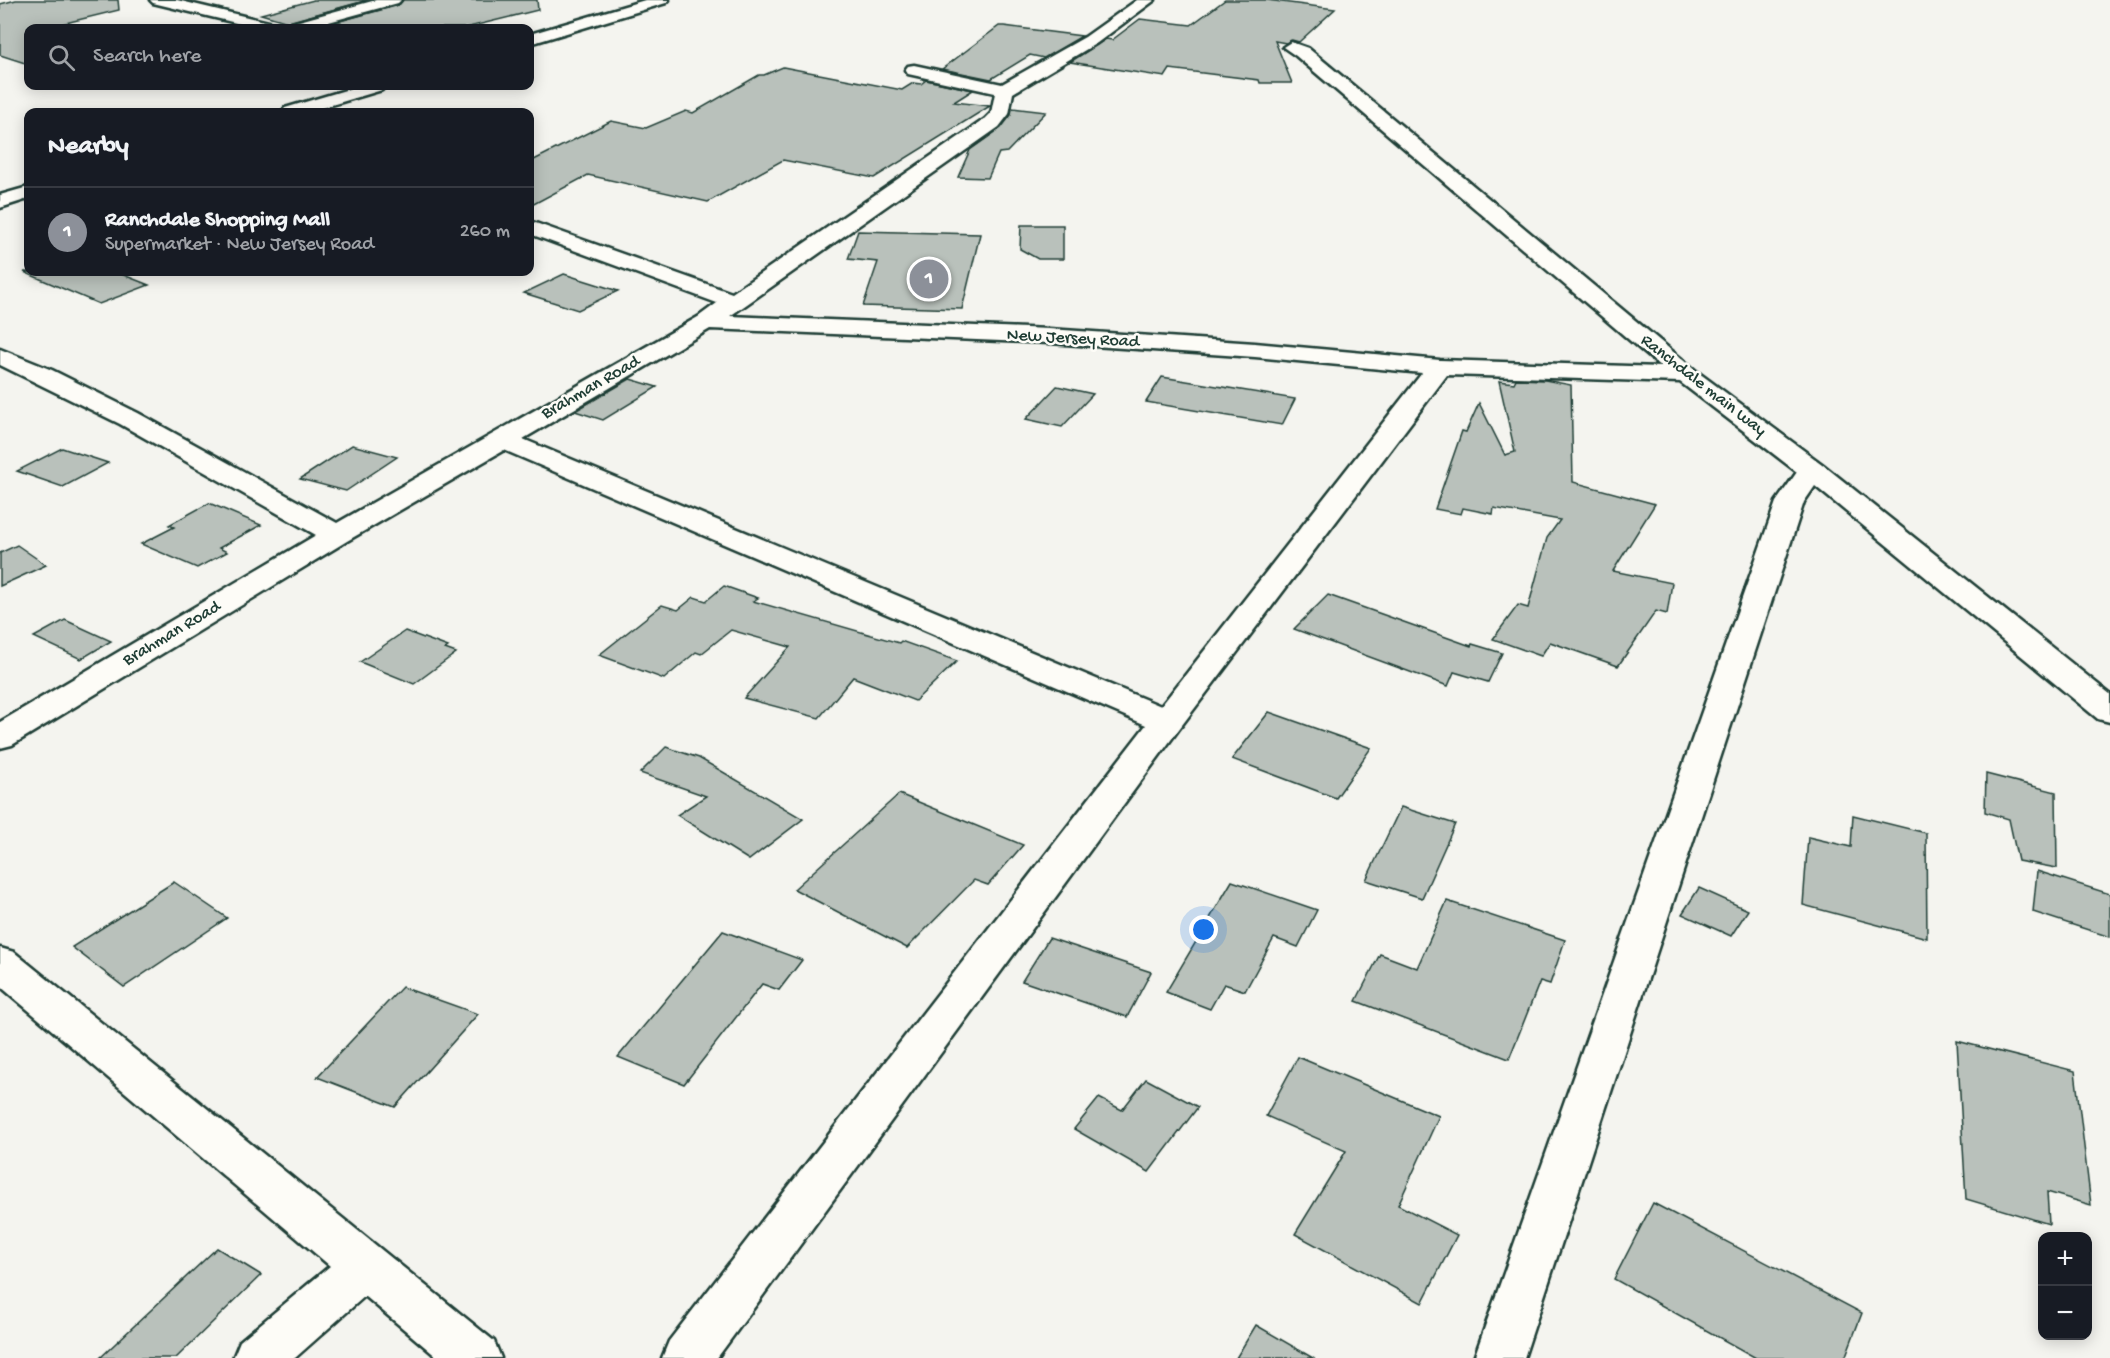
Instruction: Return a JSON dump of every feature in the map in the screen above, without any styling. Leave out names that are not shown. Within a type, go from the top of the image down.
[{"type":"street","points":[[158,0],[258,24]]},
{"type":"street","points":[[306,24],[393,0]]},
{"type":"street","points":[[534,38],[661,0]]},
{"type":"street","points":[[914,70],[1005,90],[1091,40],[1147,0]]},
{"type":"street","name":"Ranchdale main way","points":[[1296,49],[1686,375],[1812,470],[2110,711]]},
{"type":"street","points":[[304,108],[363,90]]},
{"type":"street","name":"Brahman Road","points":[[0,737],[337,535],[706,322],[732,301],[992,123],[1000,114],[1005,90]]},
{"type":"street","points":[[0,201],[24,194]]},
{"type":"street","points":[[534,228],[732,301]]},
{"type":"street","name":"New Jersey Road","points":[[706,322],[1049,336],[1255,350],[1440,367],[1686,375]]},
{"type":"street","points":[[0,356],[52,378],[148,427],[337,535]]},
{"type":"street","points":[[687,1358],[1167,721],[1440,367]]},
{"type":"street","points":[[501,439],[1167,721]]},
{"type":"street","points":[[1499,1358],[1790,502],[1812,470]]},
{"type":"street","points":[[0,963],[476,1358]]},
{"type":"street","points":[[258,1358],[365,1266]]},
{"type":"building","points":[[16,0],[118,0],[119,10],[61,24],[24,24],[24,63],[0,55],[0,4]]},
{"type":"building","points":[[314,0],[368,0],[288,22],[261,14]]},
{"type":"building","points":[[403,0],[537,0],[538,10],[481,24],[329,24],[399,5]]},
{"type":"building","points":[[1225,0],[1267,0],[1335,9],[1299,42],[1275,41],[1292,83],[1260,83],[1259,80],[1170,69],[1165,77],[1070,62],[1106,39],[1112,40],[1140,19],[1191,25]]},
{"type":"building","points":[[999,26],[1082,36],[1044,58],[1030,55],[991,79],[942,69]]},
{"type":"building","points":[[783,67],[902,90],[913,83],[921,84],[926,80],[973,90],[954,102],[990,106],[874,178],[783,160],[708,202],[588,175],[534,204],[534,160],[611,121],[646,128],[686,111],[693,113],[759,75]]},
{"type":"building","points":[[1012,108],[1046,112],[1007,152],[999,153],[988,178],[958,177],[970,150],[1001,128],[1011,115]]},
{"type":"building","points":[[1021,225],[1063,225],[1063,259],[1038,259],[1020,249]]},
{"type":"building","points":[[858,231],[980,234],[962,309],[863,306],[878,262],[848,259]]},
{"type":"building","points":[[564,274],[618,291],[578,310],[524,293]]},
{"type":"building","points":[[33,276],[126,276],[149,285],[99,304]]},
{"type":"building","points":[[1162,377],[1295,399],[1282,425],[1146,402]]},
{"type":"building","points":[[630,379],[657,387],[603,420],[575,411]]},
{"type":"building","points":[[1516,379],[1545,380],[1571,385],[1573,482],[1655,504],[1613,571],[1672,583],[1667,614],[1656,611],[1618,666],[1550,642],[1541,656],[1493,639],[1518,605],[1528,608],[1547,538],[1560,520],[1494,508],[1493,514],[1463,508],[1461,514],[1435,509],[1462,431],[1466,432],[1479,403],[1505,455],[1515,452],[1499,381],[1514,383]]},
{"type":"building","points":[[1057,386],[1093,394],[1062,427],[1026,419]]},
{"type":"building","points":[[352,445],[397,457],[346,491],[300,479]]},
{"type":"building","points":[[62,448],[108,463],[63,487],[17,471]]},
{"type":"building","points":[[209,503],[261,525],[219,548],[227,552],[197,568],[141,544],[174,527],[169,525]]},
{"type":"building","points":[[17,545],[46,565],[0,586],[0,553]]},
{"type":"building","points":[[724,586],[758,598],[753,601],[899,643],[901,641],[957,661],[915,701],[853,677],[819,718],[744,698],[790,647],[731,630],[701,654],[696,652],[664,679],[599,655],[662,605],[678,610],[694,597],[706,601]]},
{"type":"building","points":[[1328,595],[1471,646],[1472,644],[1502,653],[1488,682],[1454,672],[1448,686],[1294,629]]},
{"type":"building","points":[[65,620],[111,641],[81,659],[34,637]]},
{"type":"building","points":[[405,631],[448,647],[445,649],[456,653],[414,684],[360,662]]},
{"type":"building","points":[[1269,712],[1371,748],[1336,798],[1232,759]]},
{"type":"building","points":[[666,747],[699,758],[803,819],[749,860],[677,815],[706,796],[640,773]]},
{"type":"building","points":[[1986,774],[2056,792],[2057,868],[2018,861],[2009,819],[1985,812]]},
{"type":"building","points":[[899,794],[1023,845],[988,885],[974,880],[907,948],[794,889]]},
{"type":"building","points":[[1401,807],[1455,824],[1422,898],[1366,880]]},
{"type":"building","points":[[1853,815],[1926,833],[1927,938],[1803,905],[1808,837],[1851,847]]},
{"type":"building","points":[[2037,871],[2110,894],[2110,937],[2033,912]]},
{"type":"building","points":[[1232,881],[1317,910],[1298,947],[1274,938],[1245,991],[1224,984],[1210,1009],[1166,992]]},
{"type":"building","points":[[174,882],[227,918],[124,987],[72,947]]},
{"type":"building","points":[[1699,888],[1748,910],[1731,936],[1682,914]]},
{"type":"building","points":[[1447,901],[1565,940],[1550,984],[1540,981],[1509,1059],[1356,1001],[1380,954],[1417,968]]},
{"type":"building","points":[[723,931],[802,960],[779,990],[762,984],[684,1084],[618,1057]]},
{"type":"building","points":[[1049,938],[1151,972],[1127,1017],[1022,981]]},
{"type":"building","points":[[402,987],[478,1014],[395,1107],[317,1077]]},
{"type":"building","points":[[1957,1041],[2075,1071],[2091,1205],[2047,1192],[2049,1224],[1966,1199]]},
{"type":"building","points":[[1298,1057],[1439,1116],[1398,1205],[1457,1235],[1422,1303],[1295,1234],[1346,1151],[1266,1116]]},
{"type":"building","points":[[1146,1079],[1198,1107],[1149,1172],[1074,1129],[1099,1098],[1122,1110]]},
{"type":"building","points":[[1653,1203],[1862,1313],[1845,1358],[1756,1358],[1614,1279]]},
{"type":"building","points":[[217,1248],[261,1275],[176,1358],[100,1358]]},
{"type":"building","points":[[1256,1325],[1313,1358],[1236,1358]]},
{"type":"place","name":"Ranchdale Shopping Mall","points":[[929,279]]}]
